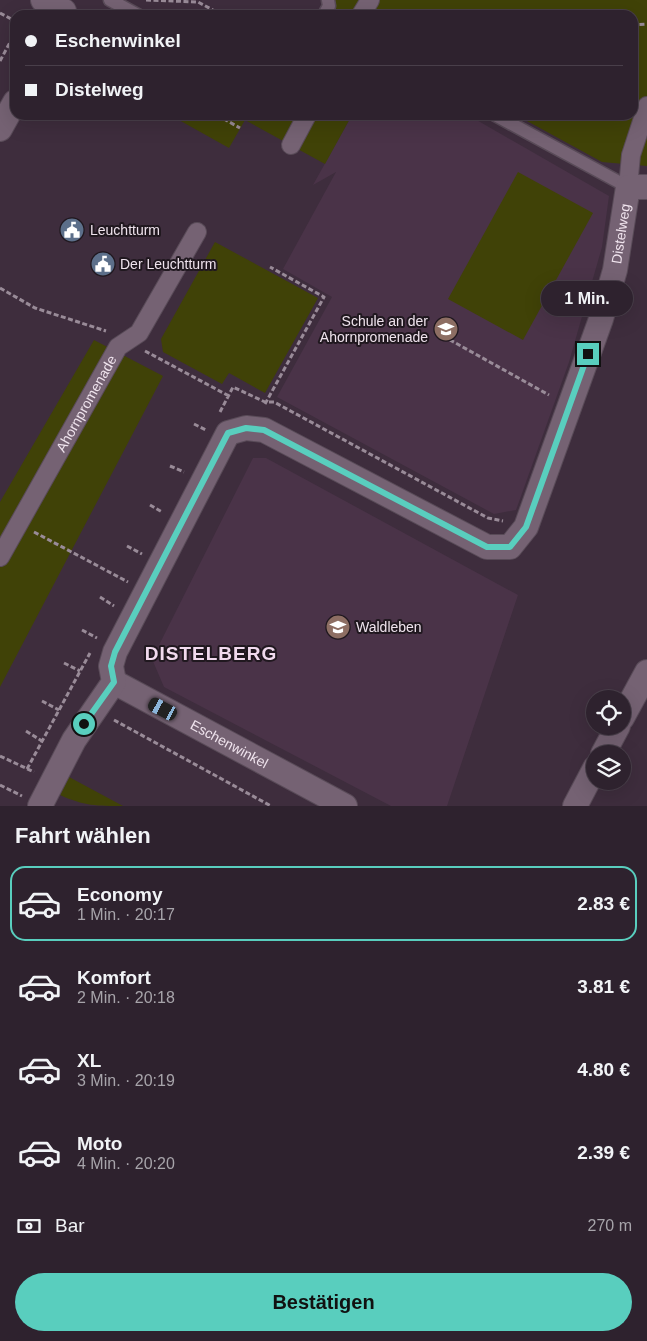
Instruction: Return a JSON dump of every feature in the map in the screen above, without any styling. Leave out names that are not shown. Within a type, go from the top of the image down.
[{"type":"street","points":[[43,0],[62,10]]},
{"type":"street","points":[[637,187],[631,155],[647,106]]},
{"type":"street","points":[[0,130],[10,111]]},
{"type":"street","points":[[291,145],[305,120]]},
{"type":"street","name":"Distelweg","points":[[526,527],[601,319],[637,187]]},
{"type":"street","name":"Ahornpromenade","points":[[0,557],[118,347],[139,333],[197,232]]},
{"type":"street","points":[[40,806],[74,740],[114,682],[111,666],[115,652],[228,433],[246,428],[264,430],[487,547],[510,547],[526,527]]},
{"type":"street","points":[[631,701],[647,672]]},
{"type":"street","name":"Eschenwinkel","points":[[114,682],[345,806]]},
{"type":"street","points":[[575,806],[586,785]]},
{"type":"lane","points":[[110,0],[129,10]]},
{"type":"lane","points":[[505,120],[637,187]]},
{"type":"path","points":[[133,10],[134,0],[198,2],[213,10]]},
{"type":"path","points":[[0,61],[10,42]]},
{"type":"path","points":[[226,120],[240,128]]},
{"type":"path","points":[[253,429],[265,402],[324,297],[270,266]]},
{"type":"path","points":[[443,336],[570,406]]},
{"type":"path","points":[[218,417],[233,387],[265,402],[274,402],[488,518],[526,527]]},
{"type":"path","points":[[194,424],[210,432]]},
{"type":"path","points":[[170,466],[188,474]]},
{"type":"path","points":[[150,505],[166,514]]},
{"type":"path","points":[[19,524],[128,583]]},
{"type":"path","points":[[127,546],[143,554]]},
{"type":"path","points":[[140,562],[148,546]]},
{"type":"path","points":[[124,590],[132,576]]},
{"type":"path","points":[[100,597],[115,606]]},
{"type":"path","points":[[111,614],[120,598]]},
{"type":"path","points":[[82,630],[98,638]]},
{"type":"path","points":[[27,769],[102,630]]},
{"type":"path","points":[[64,663],[80,671]]},
{"type":"path","points":[[42,701],[59,710]]},
{"type":"path","points":[[94,709],[271,806]]},
{"type":"path","points":[[26,731],[42,740]]},
{"type":"path","points":[[0,756],[53,781]]},
{"type":"shaded area","points":[[335,0],[647,0],[647,166],[602,162],[525,120],[638,120],[638,10],[336,9]]},
{"type":"shaded area","points":[[179,120],[245,120],[229,148]]},
{"type":"shaded area","points":[[245,120],[349,120],[325,164]]},
{"type":"shaded area","name":"Schule an der Ahornpromenade","points":[[349,120],[477,120],[609,196],[602,247],[569,362],[516,510],[494,514],[277,397],[332,297],[283,269],[336,172],[313,185]]},
{"type":"shaded area","points":[[518,172],[593,213],[523,340],[448,299]]},
{"type":"shaded area","points":[[215,242],[318,298],[265,393],[229,373],[222,384],[163,352],[161,339]]},
{"type":"shaded area","points":[[94,340],[163,376],[0,687],[0,502]]},
{"type":"shaded area","name":"Waldleben","points":[[253,458],[266,458],[518,595],[447,806],[391,806],[164,687],[152,659]]},
{"type":"shaded area","points":[[69,777],[123,806],[91,805],[60,795]]},
{"type":"place","name":"Leuchtturm","points":[[72,230]]},
{"type":"place","name":"Der Leuchtturm","points":[[103,264]]},
{"type":"place","name":"Schule an der Ahornpromenade","points":[[446,329]]},
{"type":"place","name":"Waldleben","points":[[338,627]]},
{"type":"district","name":"DISTELBERG","points":[[211,653]]},
{"type":"route","points":[[84,724],[114,682],[111,666],[115,652],[228,433],[246,428],[264,430],[487,547],[510,547],[526,527],[588,354]]}]
